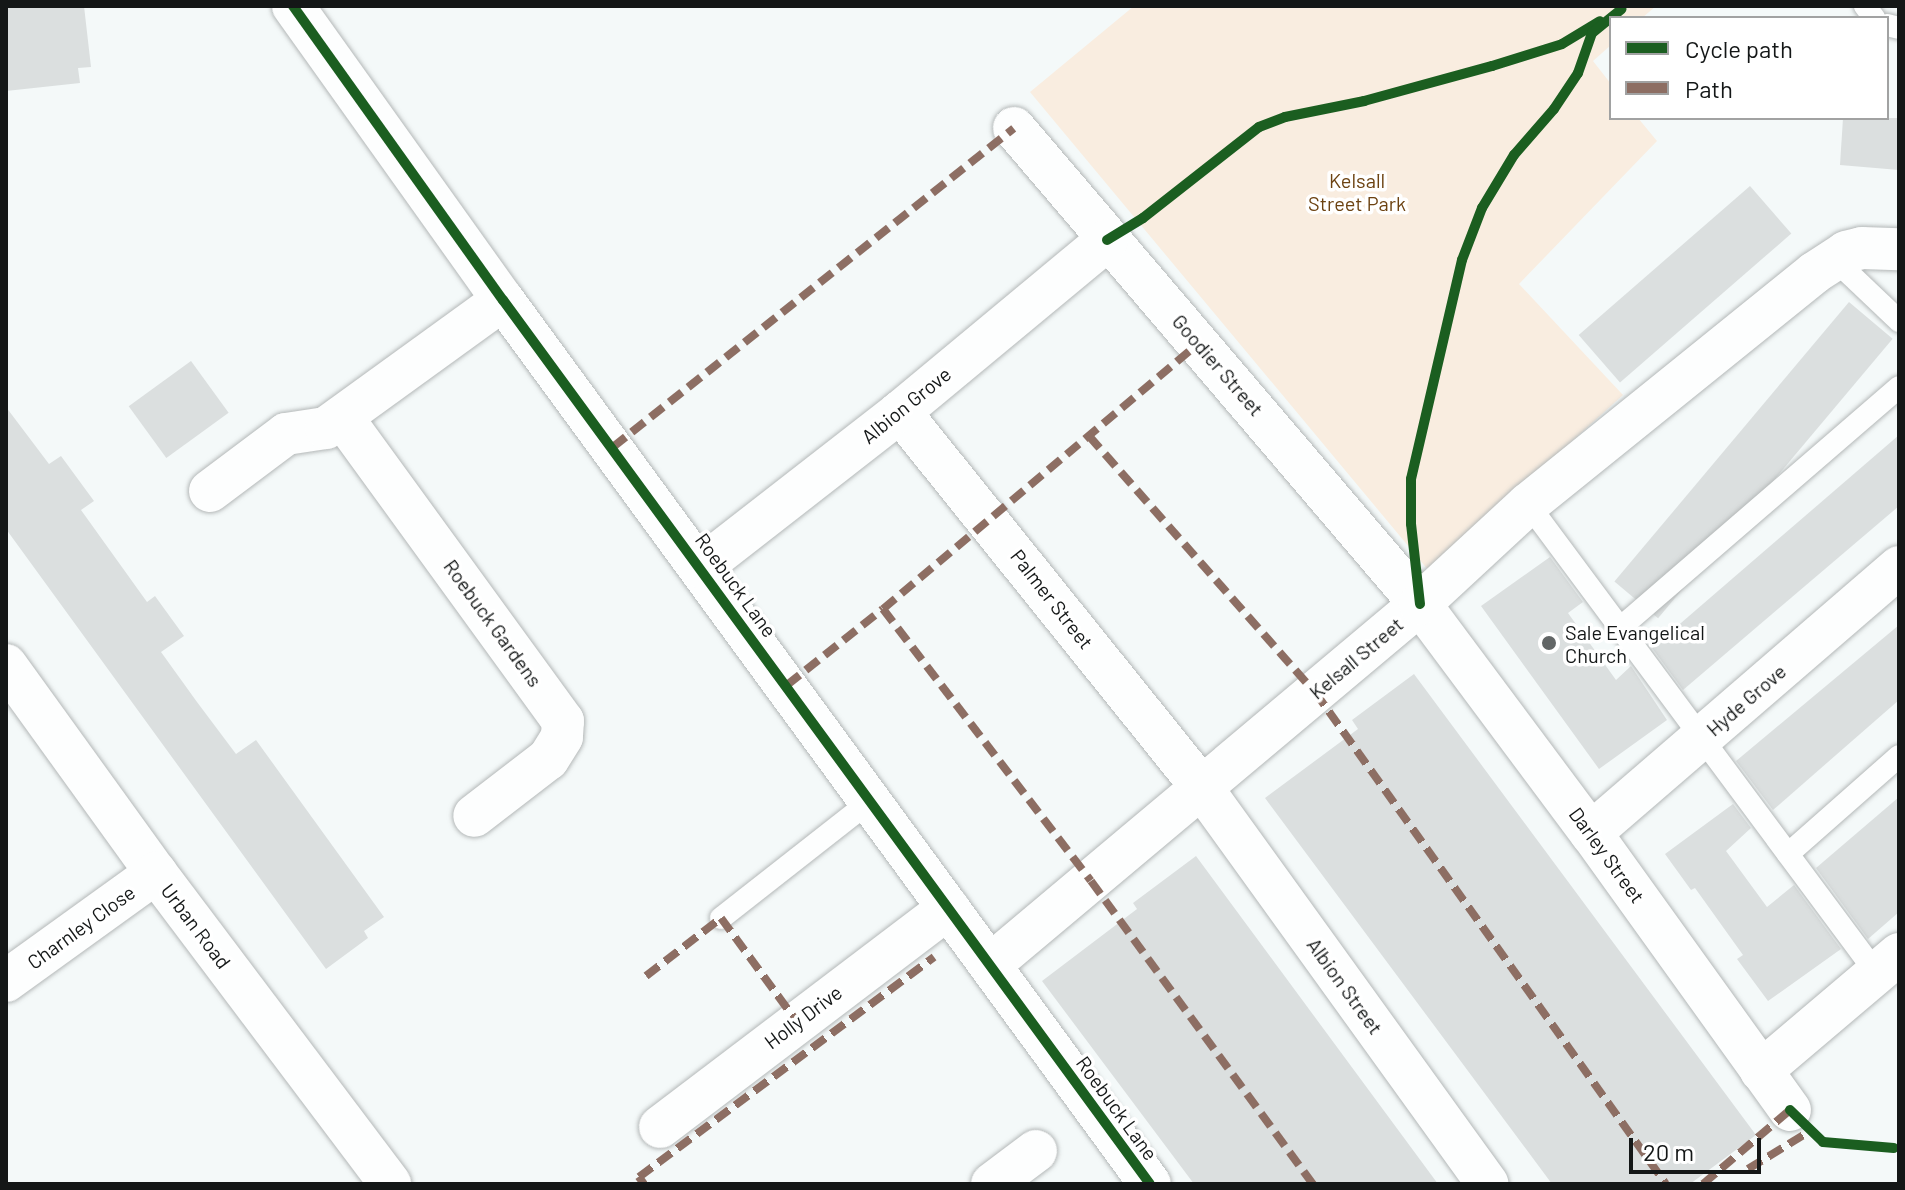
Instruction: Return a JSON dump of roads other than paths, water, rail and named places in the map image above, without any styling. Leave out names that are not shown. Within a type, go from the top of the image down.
[{"type":"street","name":"Roebuck Lane","points":[[293,6],[503,300],[1150,1184]]},
{"type":"street","name":"Goodier Street","points":[[1014,128],[1420,604]]},
{"type":"street","name":"Albion Grove","points":[[701,567],[900,412],[1107,240]]},
{"type":"street","points":[[1834,259],[1862,248],[1899,249]]},
{"type":"street","name":"Kelsall Street","points":[[990,965],[1420,604],[1528,504],[1834,259]]},
{"type":"street","points":[[210,491],[286,434],[326,428],[503,300]]},
{"type":"street","name":"Palmer Street","points":[[900,412],[1202,788]]},
{"type":"street","name":"Roebuck Gardens","points":[[342,417],[563,721],[562,737],[548,759],[474,816]]},
{"type":"street","name":"Hyde Grove","points":[[1591,833],[1899,567]]},
{"type":"street","name":"Darley Street","points":[[1420,604],[1591,833],[1790,1110]]},
{"type":"street","name":"Urban Road","points":[[6,665],[156,873],[390,1184]]},
{"type":"street","name":"Albion Street","points":[[1202,788],[1488,1184]]},
{"type":"street","name":"Charnley Close","points":[[6,981],[156,873]]},
{"type":"street","name":"Holly Drive","points":[[660,1127],[948,908]]},
{"type":"street","points":[[1761,1071],[1888,964]]},
{"type":"street","points":[[992,1184],[1036,1151]]},
{"type":"lane","points":[[1834,259],[1899,321]]},
{"type":"lane","points":[[1620,628],[1899,387]]},
{"type":"lane","points":[[1528,504],[1788,854],[1888,964]]},
{"type":"lane","points":[[1788,854],[1899,756]]},
{"type":"lane","points":[[721,918],[870,801]]},
{"type":"place","name":"Sale Evangelical Church","points":[[1549,643]]},
{"type":"park label","name":"Kelsall Street Park","points":[[1357,192]]}]
